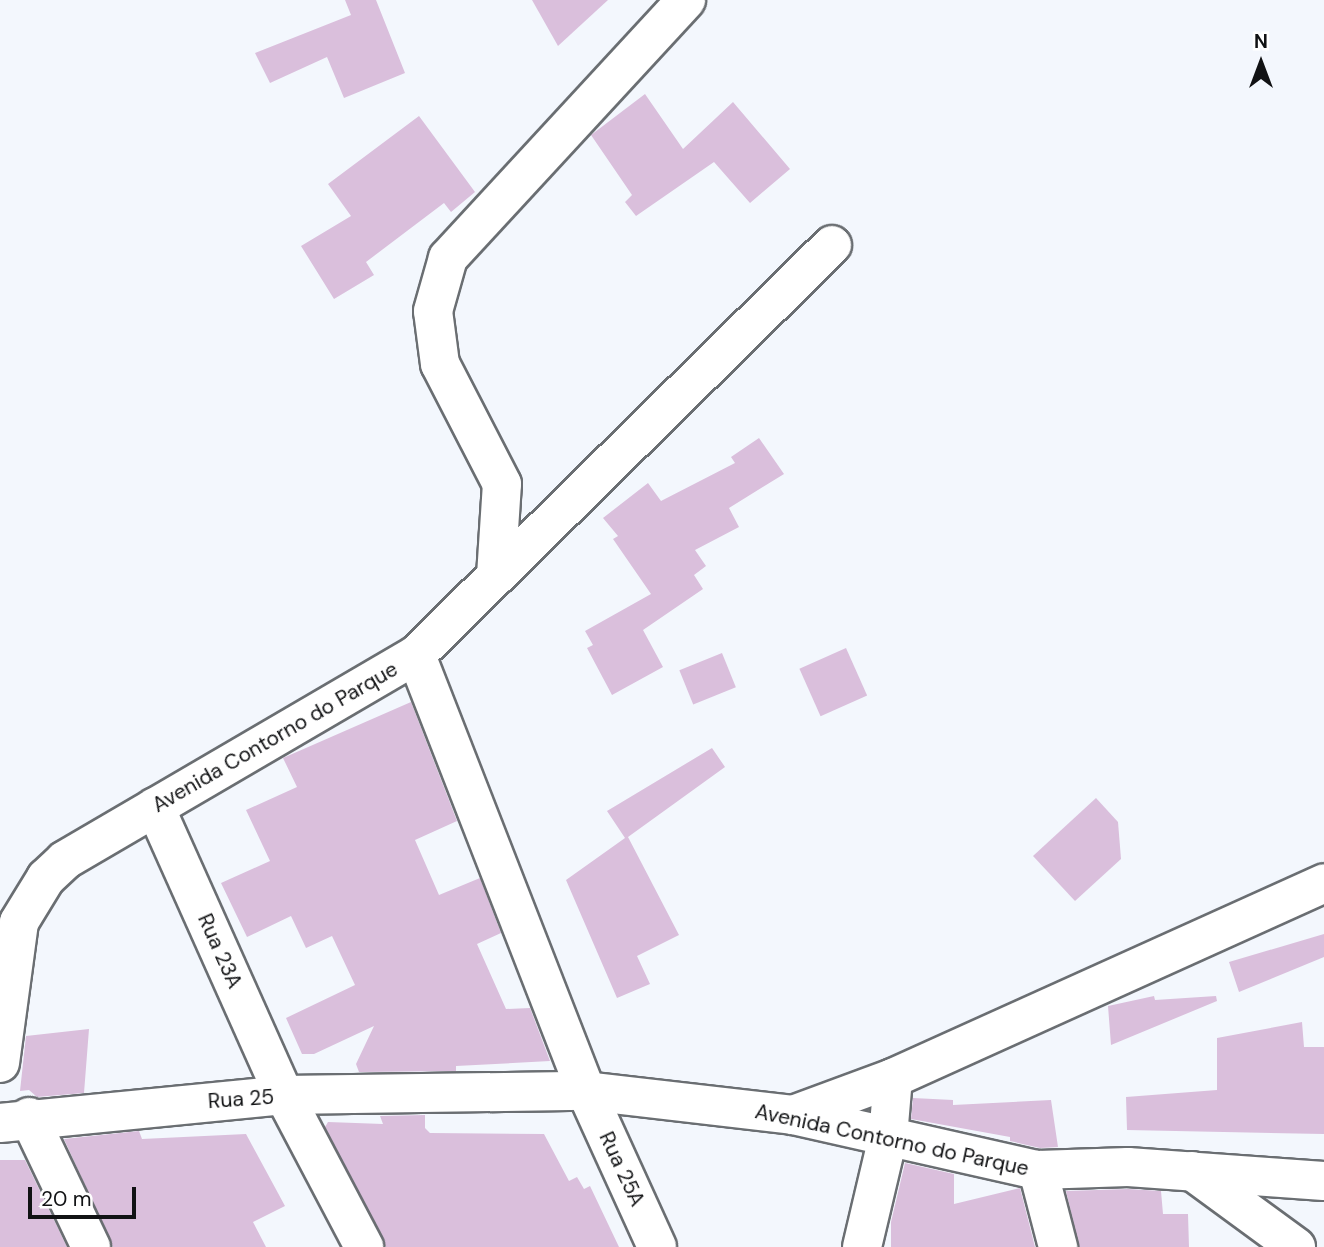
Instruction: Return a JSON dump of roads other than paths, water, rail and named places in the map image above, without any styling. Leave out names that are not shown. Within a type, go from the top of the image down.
[{"type":"street","points":[[496,576],[502,484],[440,364],[433,311],[448,258],[686,0]]},
{"type":"street","points":[[416,655],[832,245]]},
{"type":"street","name":"Avenida Contorno do Parque","points":[[0,1063],[19,922],[46,878],[65,860],[416,655],[586,1091]]},
{"type":"street","name":"Rua 23A","points":[[155,807],[284,1095]]},
{"type":"street","points":[[793,1115],[893,1078],[1324,883]]},
{"type":"street","points":[[862,1247],[888,1137],[893,1078]]},
{"type":"street","name":"Avenida Contorno do Parque","points":[[284,1095],[586,1091],[793,1115],[1038,1170],[1128,1167],[1324,1181]]},
{"type":"street","name":"Rua 25A","points":[[586,1091],[657,1247]]},
{"type":"street","name":"Rua 25","points":[[14,1120],[284,1095],[363,1247]]},
{"type":"street","points":[[14,1120],[91,1247]]},
{"type":"street","points":[[1038,1170],[1058,1247]]},
{"type":"street","points":[[1192,1171],[1296,1247]]}]
